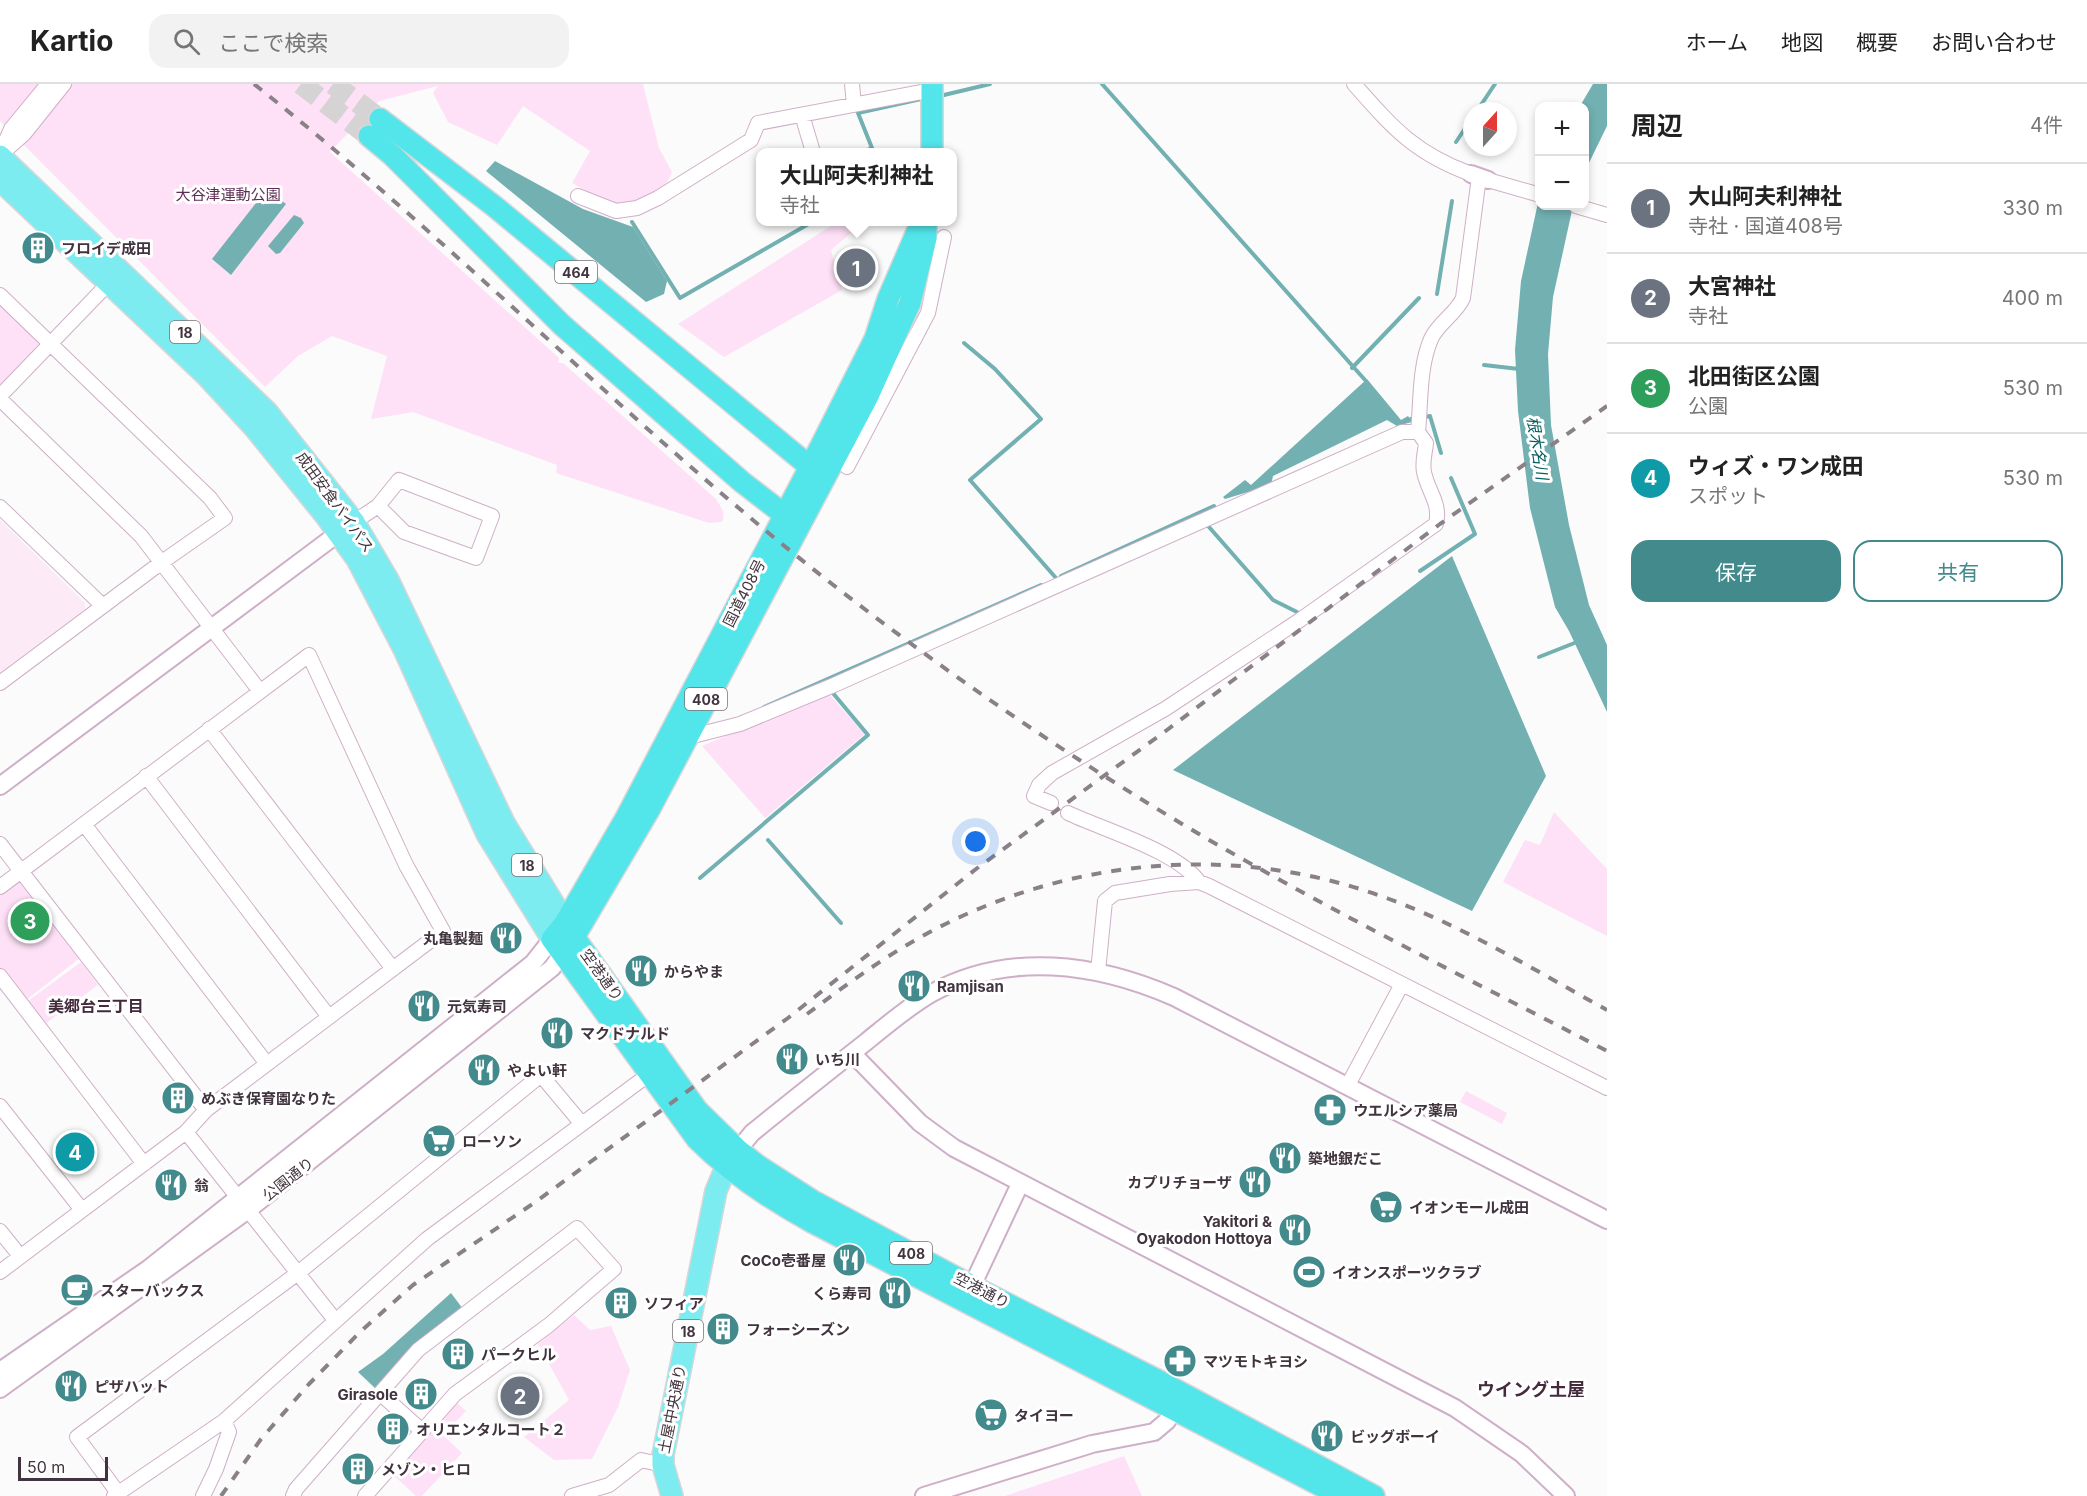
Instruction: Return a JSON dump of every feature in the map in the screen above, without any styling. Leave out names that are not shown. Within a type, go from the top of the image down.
[{"type":"highway","points":[[932,87],[932,148]]},
{"type":"highway","name":"464","points":[[792,520],[700,447],[562,325],[392,155],[374,128],[404,138],[503,213],[817,472]]},
{"type":"highway","name":"国道408号","points":[[564,938],[649,810],[685,738],[817,472],[875,339],[888,298],[919,226]]},
{"type":"highway","name":"国道408号","points":[[817,472],[868,396],[910,303],[926,238],[926,226]]},
{"type":"highway","name":"国道408号","points":[[564,938],[626,818],[792,520]]},
{"type":"highway","name":"空港通り","points":[[564,938],[648,1074],[697,1139],[972,1286],[1341,1496]]},
{"type":"highway","name":"空港通り","points":[[564,938],[732,1159],[812,1222],[1364,1494]]},
{"type":"main road","name":"成田安食バイパス","points":[[0,155],[267,412],[345,527]]},
{"type":"main road","name":"成田安食バイパス","points":[[0,180],[207,376],[345,527],[388,580],[504,823],[564,938]]},
{"type":"main road","name":"土屋中央通り","points":[[672,1496],[663,1465],[716,1191],[732,1159]]},
{"type":"street","points":[[0,155],[11,129],[48,84]]},
{"type":"street","points":[[0,155],[24,134],[64,84]]},
{"type":"street","points":[[852,84],[854,105]]},
{"type":"street","points":[[1354,84],[1397,132],[1416,148],[1479,177],[1535,194]]},
{"type":"street","points":[[578,196],[616,211],[637,208],[658,198],[751,140],[758,123],[854,105],[932,87]]},
{"type":"street","points":[[802,115],[812,148]]},
{"type":"street","points":[[1051,803],[1034,796],[1039,785],[1052,772],[1165,709],[1436,524],[1438,510],[1424,473],[1426,443],[1419,422],[1423,368],[1432,337],[1459,309],[1463,298],[1479,177]]},
{"type":"street","points":[[1589,210],[1607,215]]},
{"type":"street","points":[[847,467],[928,313],[944,237]]},
{"type":"street","points":[[108,284],[50,342],[0,398],[98,493],[162,562],[259,690]]},
{"type":"street","points":[[0,295],[210,498],[225,518],[0,683]]},
{"type":"street","points":[[685,738],[740,724],[834,685],[1392,437],[1419,422]]},
{"type":"street","points":[[0,786],[345,527],[378,506],[399,480],[492,516],[476,558],[404,532],[378,506]]},
{"type":"street","points":[[0,507],[103,606]]},
{"type":"street","points":[[0,887],[259,690],[309,655],[406,865],[443,931],[206,1110],[186,1132],[0,1272]]},
{"type":"street","points":[[209,729],[393,969]]},
{"type":"street","points":[[146,776],[330,1017]]},
{"type":"street","points":[[1068,813],[1162,854],[1193,874],[1198,882]]},
{"type":"street","points":[[84,824],[267,1064]]},
{"type":"street","points":[[0,844],[206,1110]]},
{"type":"street","points":[[1098,971],[1105,901],[1114,893],[1198,882],[1292,926],[1607,1088]]},
{"type":"street","name":"公園通り","points":[[0,1389],[552,968],[564,938]]},
{"type":"street","points":[[732,1159],[752,1133],[852,1053],[931,994],[993,970],[1026,966],[1067,966],[1098,971],[1143,983],[1174,997],[1607,1220]]},
{"type":"street","points":[[0,976],[144,1164]]},
{"type":"street","points":[[1348,1085],[1402,984]]},
{"type":"street","points":[[852,1053],[898,1102],[938,1137],[1020,1184],[1455,1408],[1522,1454],[1566,1496]]},
{"type":"street","points":[[582,1124],[541,1075],[298,1273],[77,1437],[116,1495],[224,1421],[427,1239],[582,1124],[648,1074]]},
{"type":"street","points":[[0,1106],[82,1210]]},
{"type":"street","points":[[186,1132],[335,1320]]},
{"type":"street","points":[[972,1286],[1020,1184]]},
{"type":"street","name":"公園通り","points":[[0,1371],[243,1205]]},
{"type":"street","points":[[293,1496],[296,1489],[418,1350],[577,1228],[614,1269],[549,1325],[455,1394],[365,1496]]},
{"type":"street","points":[[0,1231],[20,1257]]},
{"type":"street","points":[[381,1394],[422,1431]]},
{"type":"street","points":[[924,1496],[1092,1444],[1154,1432],[1167,1421],[1178,1402]]},
{"type":"street","points":[[203,1496],[230,1432],[224,1421]]},
{"type":"street","points":[[572,1496],[609,1485],[641,1460],[663,1465]]},
{"type":"shaded area","points":[[0,520],[85,603],[85,609],[0,673]]},
{"type":"green space","name":"大谷津運動公園","points":[[0,84],[643,84],[659,148],[672,172],[665,188],[626,204],[609,202],[572,183],[590,151],[523,106],[497,145],[448,122],[433,93],[438,86],[379,101],[330,152],[559,358],[558,363],[563,363],[716,499],[723,513],[722,522],[709,523],[556,473],[557,465],[413,412],[371,419],[387,356],[332,336],[298,356],[265,387],[0,121]]},
{"type":"green space","points":[[831,226],[859,226],[831,250],[842,290],[724,357],[678,324]]},
{"type":"green space","points":[[0,303],[41,342],[0,385]]},
{"type":"green space","points":[[828,693],[865,734],[765,818],[702,746]]},
{"type":"green space","points":[[1554,812],[1607,869],[1607,936],[1503,882],[1525,840],[1540,845]]},
{"type":"green space","points":[[21,871],[85,954],[21,1004],[0,976],[0,888]]},
{"type":"green space","points":[[81,962],[98,985],[45,1024],[28,1001]]},
{"type":"green space","points":[[1466,1091],[1507,1113],[1502,1124],[1460,1102]]},
{"type":"green space","points":[[574,1315],[590,1330],[611,1326],[630,1370],[618,1407],[592,1459],[554,1460],[524,1437],[569,1400],[538,1344]]},
{"type":"green space","points":[[456,1402],[466,1411],[443,1435],[462,1453],[422,1496],[416,1496],[390,1472]]},
{"type":"green space","points":[[1124,1456],[1142,1496],[1005,1496]]},
{"type":"water","points":[[1593,84],[1607,84],[1607,126],[1589,163],[1589,102],[1582,102]]},
{"type":"water","points":[[495,161],[583,209],[633,227],[667,281],[664,294],[646,302],[486,171]]},
{"type":"water","points":[[267,189],[286,204],[231,275],[212,259]]},
{"type":"water","name":"根木名川","points":[[1536,210],[1572,210],[1553,297],[1548,354],[1551,425],[1569,525],[1589,605],[1607,645],[1607,712],[1569,631],[1555,607],[1530,508],[1518,411],[1515,350],[1521,281]]},
{"type":"water","points":[[294,215],[301,218],[304,223],[280,253],[276,254],[268,246]]},
{"type":"water","points":[[1367,379],[1401,420],[1408,416],[1412,422],[1397,426],[1387,420],[1273,476],[1271,485],[1225,499],[1223,497],[1245,480],[1251,485]]},
{"type":"water","points":[[1452,556],[1546,776],[1472,911],[1173,770]]},
{"type":"water","points":[[451,1293],[463,1309],[376,1389],[358,1372],[383,1354]]},
{"type":"waterway","points":[[944,95],[990,84]]},
{"type":"waterway","points":[[1102,84],[1365,380]]},
{"type":"waterway","points":[[1483,102],[1495,84]]},
{"type":"waterway","points":[[872,148],[858,113],[921,99]]},
{"type":"waterway","points":[[1456,142],[1463,132]]},
{"type":"waterway","points":[[1437,294],[1452,201]]},
{"type":"waterway","points":[[632,222],[680,298],[805,226]]},
{"type":"waterway","points":[[1352,368],[1419,298]]},
{"type":"waterway","points":[[964,343],[995,369],[1041,419],[970,480],[1056,578]]},
{"type":"waterway","points":[[1484,365],[1519,369]]},
{"type":"waterway","points":[[1411,419],[1430,416],[1441,453]]},
{"type":"waterway","points":[[1420,571],[1475,534],[1451,478]]},
{"type":"waterway","points":[[1061,576],[1214,506]]},
{"type":"waterway","points":[[1209,527],[1273,600],[1297,612]]},
{"type":"waterway","points":[[764,707],[1041,585]]},
{"type":"waterway","points":[[1539,657],[1577,642]]},
{"type":"waterway","points":[[700,878],[868,735],[832,692]]},
{"type":"waterway","points":[[768,840],[841,923]]},
{"type":"tunnel","points":[[301,84],[369,136]]},
{"type":"tunnel","points":[[333,84],[380,119]]},
{"type":"railway","points":[[254,84],[328,144],[685,462],[758,524],[876,618],[966,683],[1105,776],[1249,863],[1607,1051]]},
{"type":"railway","points":[[221,1496],[261,1439],[309,1384],[360,1332],[413,1285],[534,1203],[788,1018],[976,869],[1167,730],[1440,524],[1607,406]]},
{"type":"railway","points":[[807,1014],[896,951],[982,907],[1038,888],[1096,874],[1155,866],[1214,865],[1273,870],[1332,881],[1389,899],[1473,936],[1607,1010]]},
{"type":"place","name":"フロイデ成田","points":[[38,248]]},
{"type":"place","name":"大山阿夫利神社","points":[[856,268]]},
{"type":"place","name":"北田街区公園","points":[[30,921]]},
{"type":"place","name":"丸亀製麺","points":[[506,938]]},
{"type":"place","name":"からやま","points":[[641,971]]},
{"type":"place","name":"Ramjisan","points":[[914,986]]},
{"type":"place","name":"元気寿司","points":[[424,1006]]},
{"type":"place","name":"マクドナルド","points":[[557,1033]]},
{"type":"place","name":"いち川","points":[[792,1059]]},
{"type":"place","name":"やよい軒","points":[[484,1070]]},
{"type":"place","name":"めぶき保育園なりた","points":[[178,1098]]},
{"type":"place","name":"ウエルシア薬局","points":[[1330,1110]]},
{"type":"place","name":"ローソン","points":[[439,1141]]},
{"type":"place","name":"ウィズ・ワン成田","points":[[75,1152]]},
{"type":"place","name":"築地銀だこ","points":[[1285,1158]]},
{"type":"place","name":"カプリチョーザ","points":[[1255,1182]]},
{"type":"place","name":"翁","points":[[171,1185]]},
{"type":"place","name":"イオンモール成田","points":[[1386,1207]]},
{"type":"place","name":"Yakitori & Oyakodon Hottoya","points":[[1295,1230]]},
{"type":"place","name":"CoCo壱番屋","points":[[849,1260]]},
{"type":"place","name":"イオンスポーツクラブ","points":[[1309,1272]]},
{"type":"place","name":"スターバックス","points":[[77,1290]]},
{"type":"place","name":"くら寿司","points":[[895,1293]]},
{"type":"place","name":"ソフィア","points":[[621,1303]]},
{"type":"place","name":"フォーシーズン","points":[[723,1329]]},
{"type":"place","name":"パークヒル","points":[[458,1354]]},
{"type":"place","name":"マツモトキヨシ","points":[[1180,1361]]},
{"type":"place","name":"ピザハット","points":[[71,1386]]},
{"type":"place","name":"Girasole","points":[[421,1394]]},
{"type":"place","name":"大宮神社","points":[[520,1396]]},
{"type":"place","name":"タイヨー","points":[[991,1415]]},
{"type":"place","name":"オリエンタルコート２","points":[[393,1429]]},
{"type":"place","name":"ビッグボーイ","points":[[1327,1436]]},
{"type":"place","name":"メゾン・ヒロ","points":[[358,1469]]},
{"type":"district","name":"美郷台三丁目","points":[[96,1006]]},
{"type":"district","name":"ウイング土屋","points":[[1531,1389]]}]
